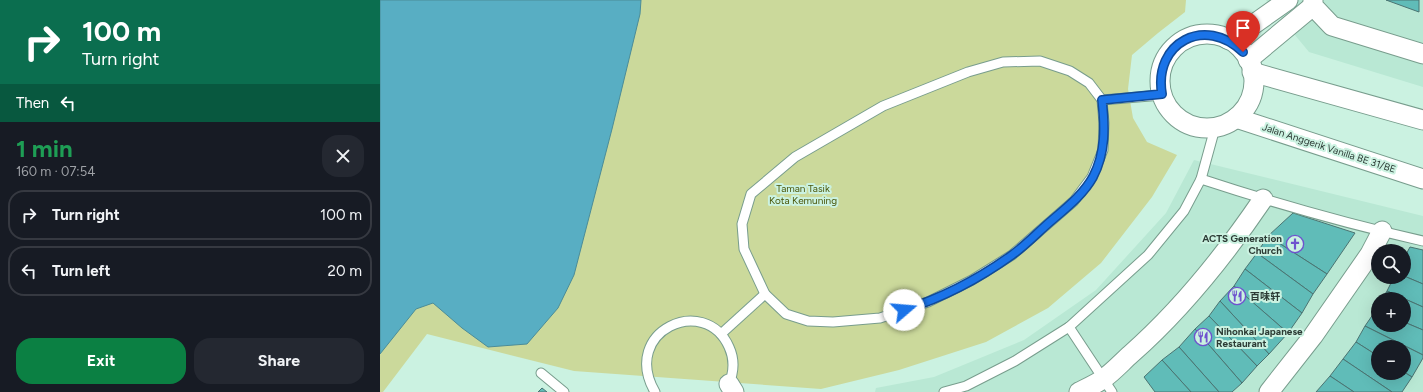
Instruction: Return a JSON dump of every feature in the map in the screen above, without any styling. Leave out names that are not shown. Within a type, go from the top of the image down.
[{"type":"street","points":[[1227,39],[1254,25],[1288,0]]},
{"type":"street","points":[[1250,66],[1313,3],[1332,26],[1422,50]]},
{"type":"street","points":[[1209,34],[1227,39],[1243,52],[1250,66],[1253,85],[1250,97],[1244,109],[1236,118],[1222,126],[1215,128],[1191,126],[1181,121],[1165,104],[1160,85],[1160,75],[1165,61],[1173,49],[1185,40],[1199,35],[1209,34]]},
{"type":"street","points":[[1250,66],[1423,120]]},
{"type":"street","name":"Jalan Anggerik Vanilla BE 31/BE","points":[[1236,118],[1423,179]]},
{"type":"street","points":[[1079,392],[1108,385],[1184,301],[1244,226],[1263,199]]},
{"type":"street","points":[[1269,392],[1313,336],[1370,254],[1382,231]]},
{"type":"lane","points":[[1040,61],[1070,71],[1089,83],[1102,100],[1104,123],[1103,150],[1092,177],[1074,201],[1012,255],[972,280],[928,302],[880,318],[833,322],[808,321],[786,314],[765,294],[744,249],[742,224],[751,194],[795,157],[869,114],[883,106],[968,72],[1003,62],[1040,61]]},
{"type":"lane","points":[[1102,100],[1162,94]]},
{"type":"lane","points":[[944,392],[966,386],[1015,361],[1070,327],[1148,254],[1184,211],[1201,179],[1215,128]]},
{"type":"lane","points":[[1201,179],[1263,199],[1423,241]]},
{"type":"lane","points":[[721,334],[765,294]]},
{"type":"lane","points":[[655,392],[646,372],[646,361],[654,340],[661,332],[670,326],[680,322],[691,321],[712,327],[721,334],[727,342],[732,352],[734,363],[729,389]]},
{"type":"lane","points":[[1070,327],[1108,385]]},
{"type":"lane","points":[[541,373],[564,392]]},
{"type":"shaded area","points":[[1266,0],[1423,0],[1423,87],[1309,52]]},
{"type":"shaded area","points":[[1194,160],[1423,216],[1423,392],[875,392],[876,388],[934,377],[1024,340],[1096,290],[1166,213]]},
{"type":"green space","name":"Taman Tasik Kota Kemuning","points":[[380,0],[1186,0],[1185,12],[1132,55],[1128,89],[1133,118],[1147,142],[1177,155],[1152,197],[1101,263],[1048,308],[986,342],[899,370],[821,389],[574,371],[427,334],[383,392],[380,392]]},
{"type":"water","points":[[380,0],[641,0],[640,14],[612,129],[574,275],[558,308],[527,344],[488,347],[462,328],[433,303],[416,309],[380,354]]},
{"type":"building","points":[[1386,0],[1419,0],[1419,12]]},
{"type":"building","points":[[1293,213],[1355,233],[1327,274],[1268,236]]},
{"type":"building","points":[[1268,236],[1327,274],[1313,294],[1257,253]]},
{"type":"building","points":[[1411,247],[1423,250],[1423,284],[1411,279]]},
{"type":"building","points":[[1257,253],[1313,294],[1302,313],[1245,269]]},
{"type":"building","points":[[1245,269],[1302,313],[1288,333],[1234,286]]},
{"type":"building","points":[[1411,279],[1423,284],[1423,307],[1411,302],[1411,292],[1387,291],[1390,284],[1411,284]]},
{"type":"building","points":[[1234,286],[1288,333],[1269,354],[1220,301]]},
{"type":"building","points":[[1220,301],[1269,354],[1257,366],[1209,316]]},
{"type":"building","points":[[1411,302],[1423,307],[1423,330],[1411,325]]},
{"type":"building","points":[[1209,316],[1257,366],[1242,383],[1195,329]]},
{"type":"building","points":[[1371,317],[1371,329],[1365,326]]},
{"type":"building","points":[[1411,325],[1423,330],[1423,355],[1411,349],[1411,340],[1393,340],[1377,332],[1411,332]]},
{"type":"building","points":[[1365,326],[1371,329],[1371,332],[1377,332],[1393,340],[1371,340],[1371,352],[1356,342]]},
{"type":"building","points":[[1195,329],[1242,383],[1232,392],[1219,392],[1179,347]]},
{"type":"building","points":[[1356,342],[1371,352],[1371,378],[1343,359]]},
{"type":"building","points":[[1179,347],[1219,392],[1191,392],[1162,360]]},
{"type":"building","points":[[1411,349],[1423,355],[1423,358],[1412,377]]},
{"type":"building","points":[[1343,359],[1371,378],[1371,380],[1374,380],[1392,392],[1354,392],[1330,376]]},
{"type":"building","points":[[1162,360],[1191,392],[1155,392],[1144,377]]},
{"type":"building","points":[[1330,376],[1354,392],[1316,392]]},
{"type":"building","points":[[1374,380],[1410,380],[1402,392],[1392,392]]},
{"type":"building","points":[[542,388],[547,392],[538,392]]},
{"type":"place","name":"ACTS Generation Church","points":[[1295,244]]},
{"type":"place","name":"百味轩","points":[[1237,296]]},
{"type":"place","name":"Nihonkai Japanese Restaurant","points":[[1203,337]]},
{"type":"route","points":[[904,310],[928,302],[972,280],[1012,255],[1074,201],[1092,177],[1103,150],[1104,123],[1102,100],[1162,94],[1160,75],[1165,61],[1173,49],[1185,40],[1199,35],[1209,34],[1227,39],[1243,52]]}]
